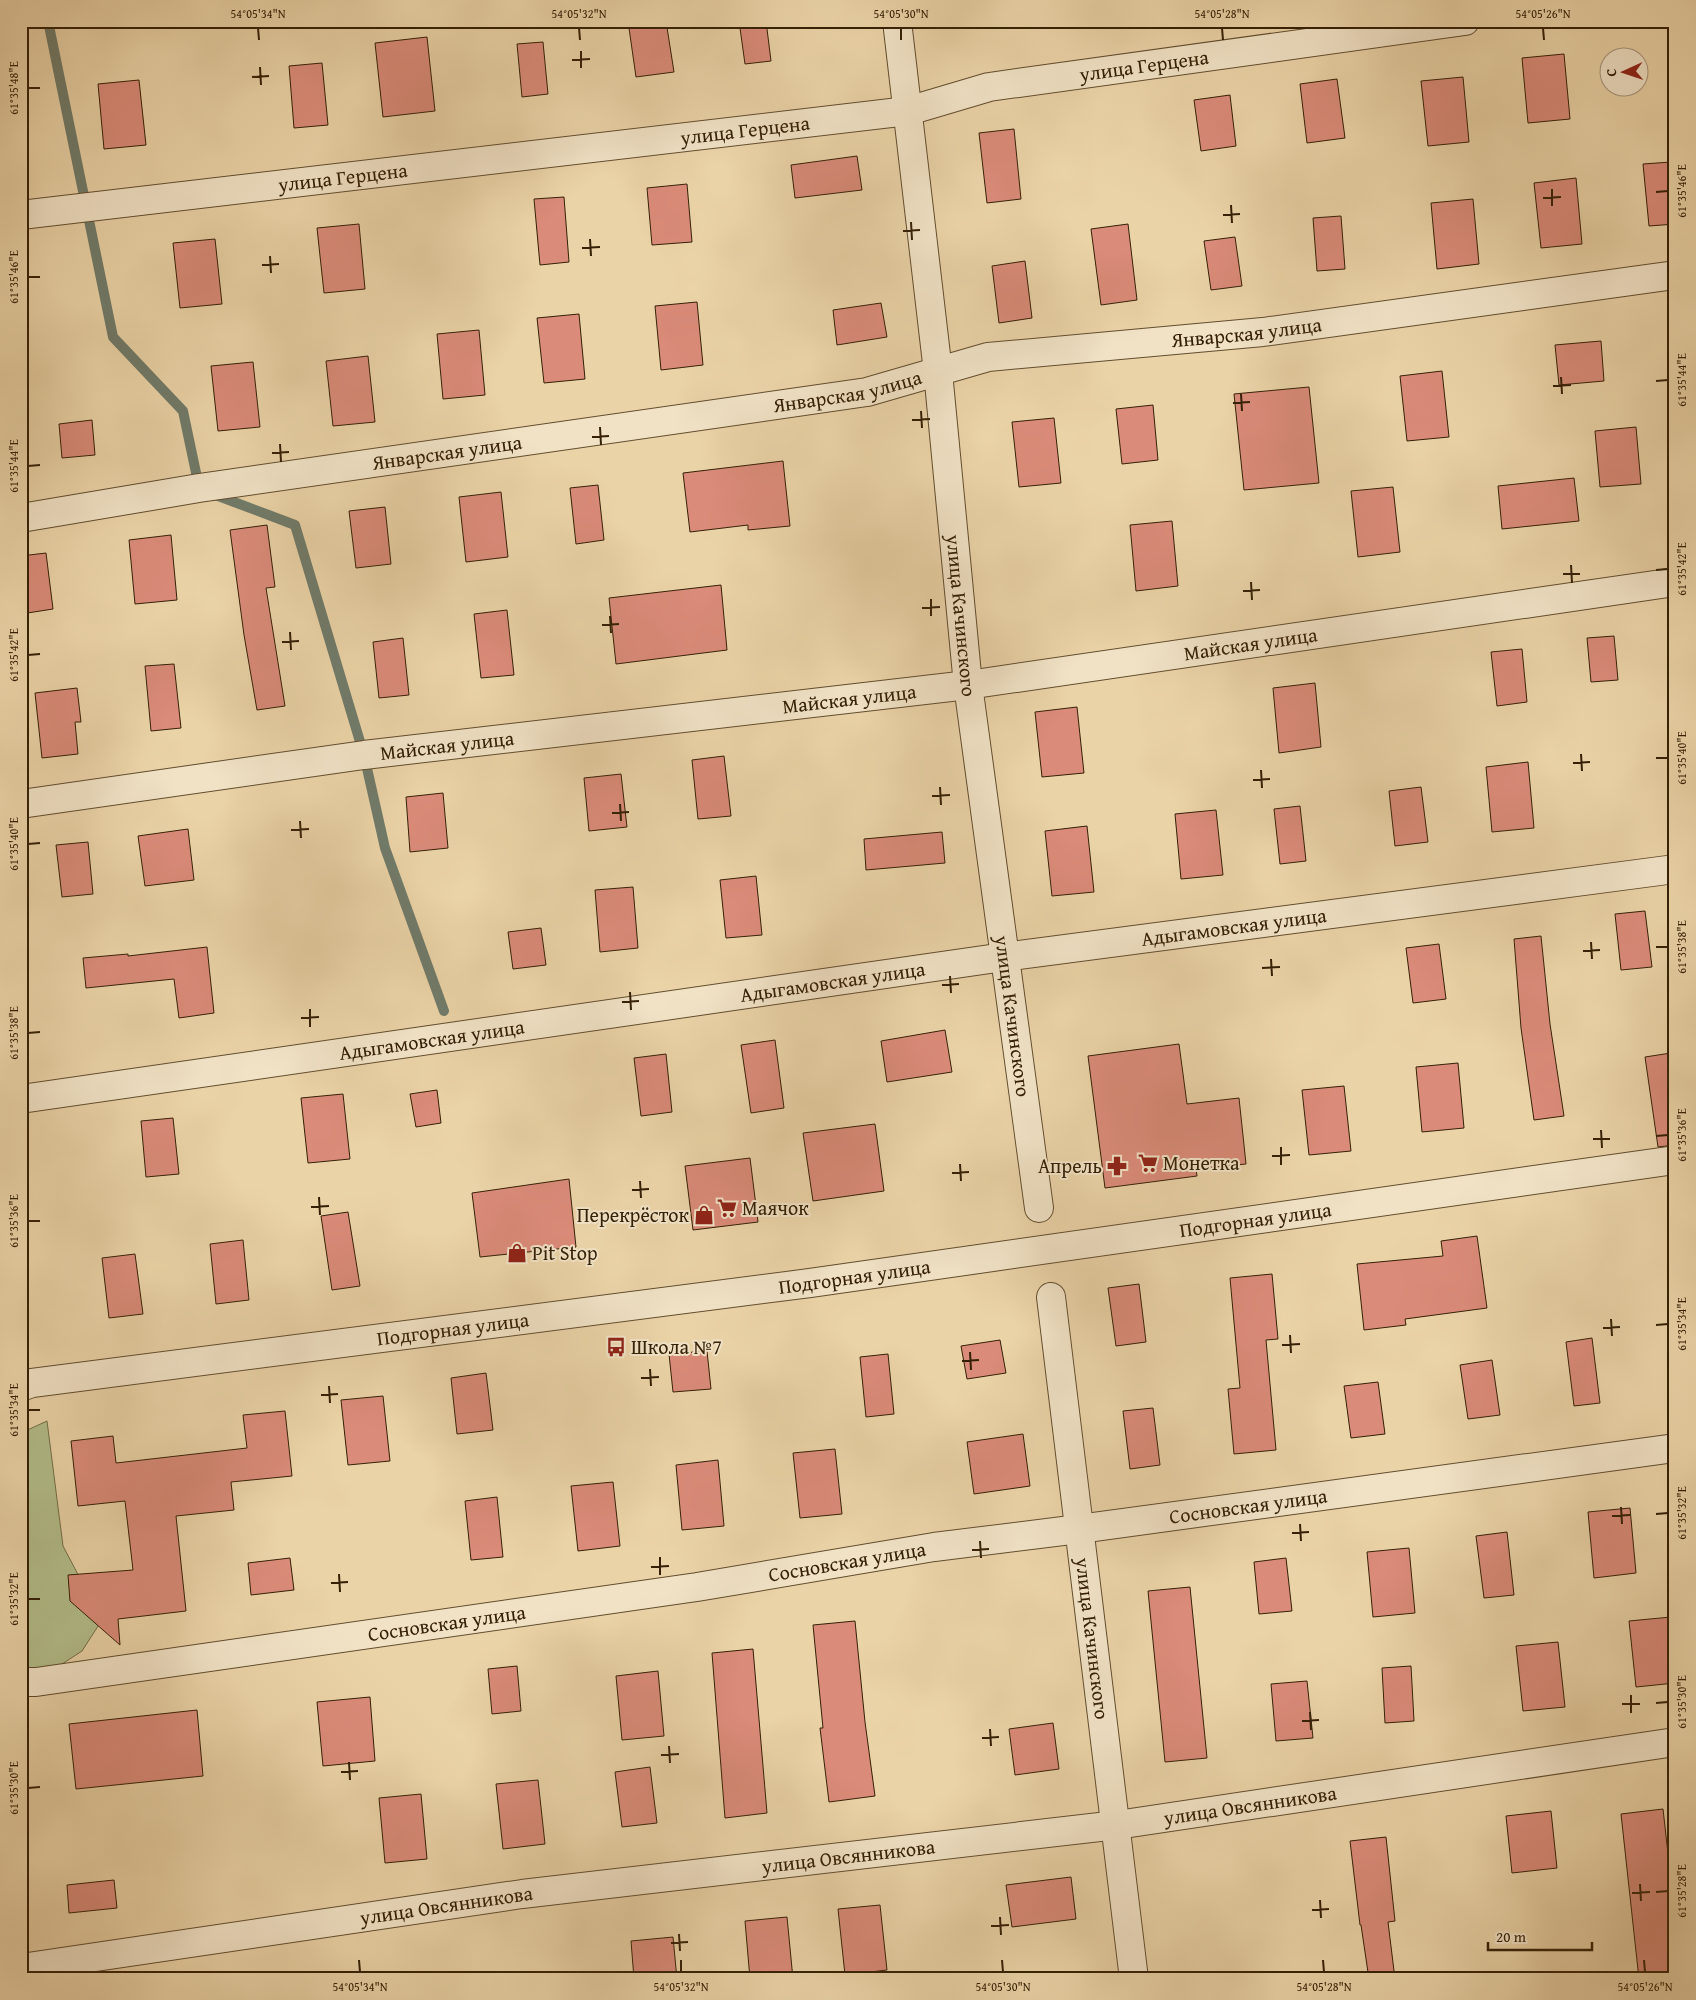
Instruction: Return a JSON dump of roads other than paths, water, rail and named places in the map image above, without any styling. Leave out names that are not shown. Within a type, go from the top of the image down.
[{"type":"street","name":"улица Качинского","points":[[897,21],[938,372],[968,685],[1039,1208]]},
{"type":"street","name":"улица Герцена","points":[[21,214],[908,111],[988,87],[1465,21]]},
{"type":"street","name":"Январская улица","points":[[21,518],[199,488],[868,392],[988,357],[1263,332],[1675,275]]},
{"type":"street","name":"Майская улица","points":[[21,804],[364,755],[968,685],[1675,582]]},
{"type":"street","name":"Адыгамовская улица","points":[[21,1099],[1004,957],[1675,869]]},
{"type":"street","name":"Подгорная улица","points":[[27,1385],[810,1283],[1675,1160]]},
{"type":"street","name":"улица Качинского","points":[[1051,1297],[1117,1825],[1134,1979]]},
{"type":"street","name":"Сосновская улица","points":[[21,1682],[36,1682],[697,1587],[934,1547],[1675,1448]]},
{"type":"street","name":"улица Овсянникова","points":[[21,1968],[522,1894],[1117,1825],[1675,1742]]},
{"type":"waterway","points":[[48,21],[113,337],[183,411],[199,487]]},
{"type":"waterway","points":[[213,494],[295,525],[364,755],[385,848],[444,1011]]},
{"type":"place","name":"Монетка","points":[[1148,1163]]},
{"type":"place","name":"Апрель","points":[[1117,1166]]},
{"type":"place","name":"Маячок","points":[[727,1208]]},
{"type":"place","name":"Перекрёсток","points":[[704,1215]]},
{"type":"place","name":"Pit Stop","points":[[517,1253]]},
{"type":"place","name":"Школа №7","points":[[616,1347]]}]
